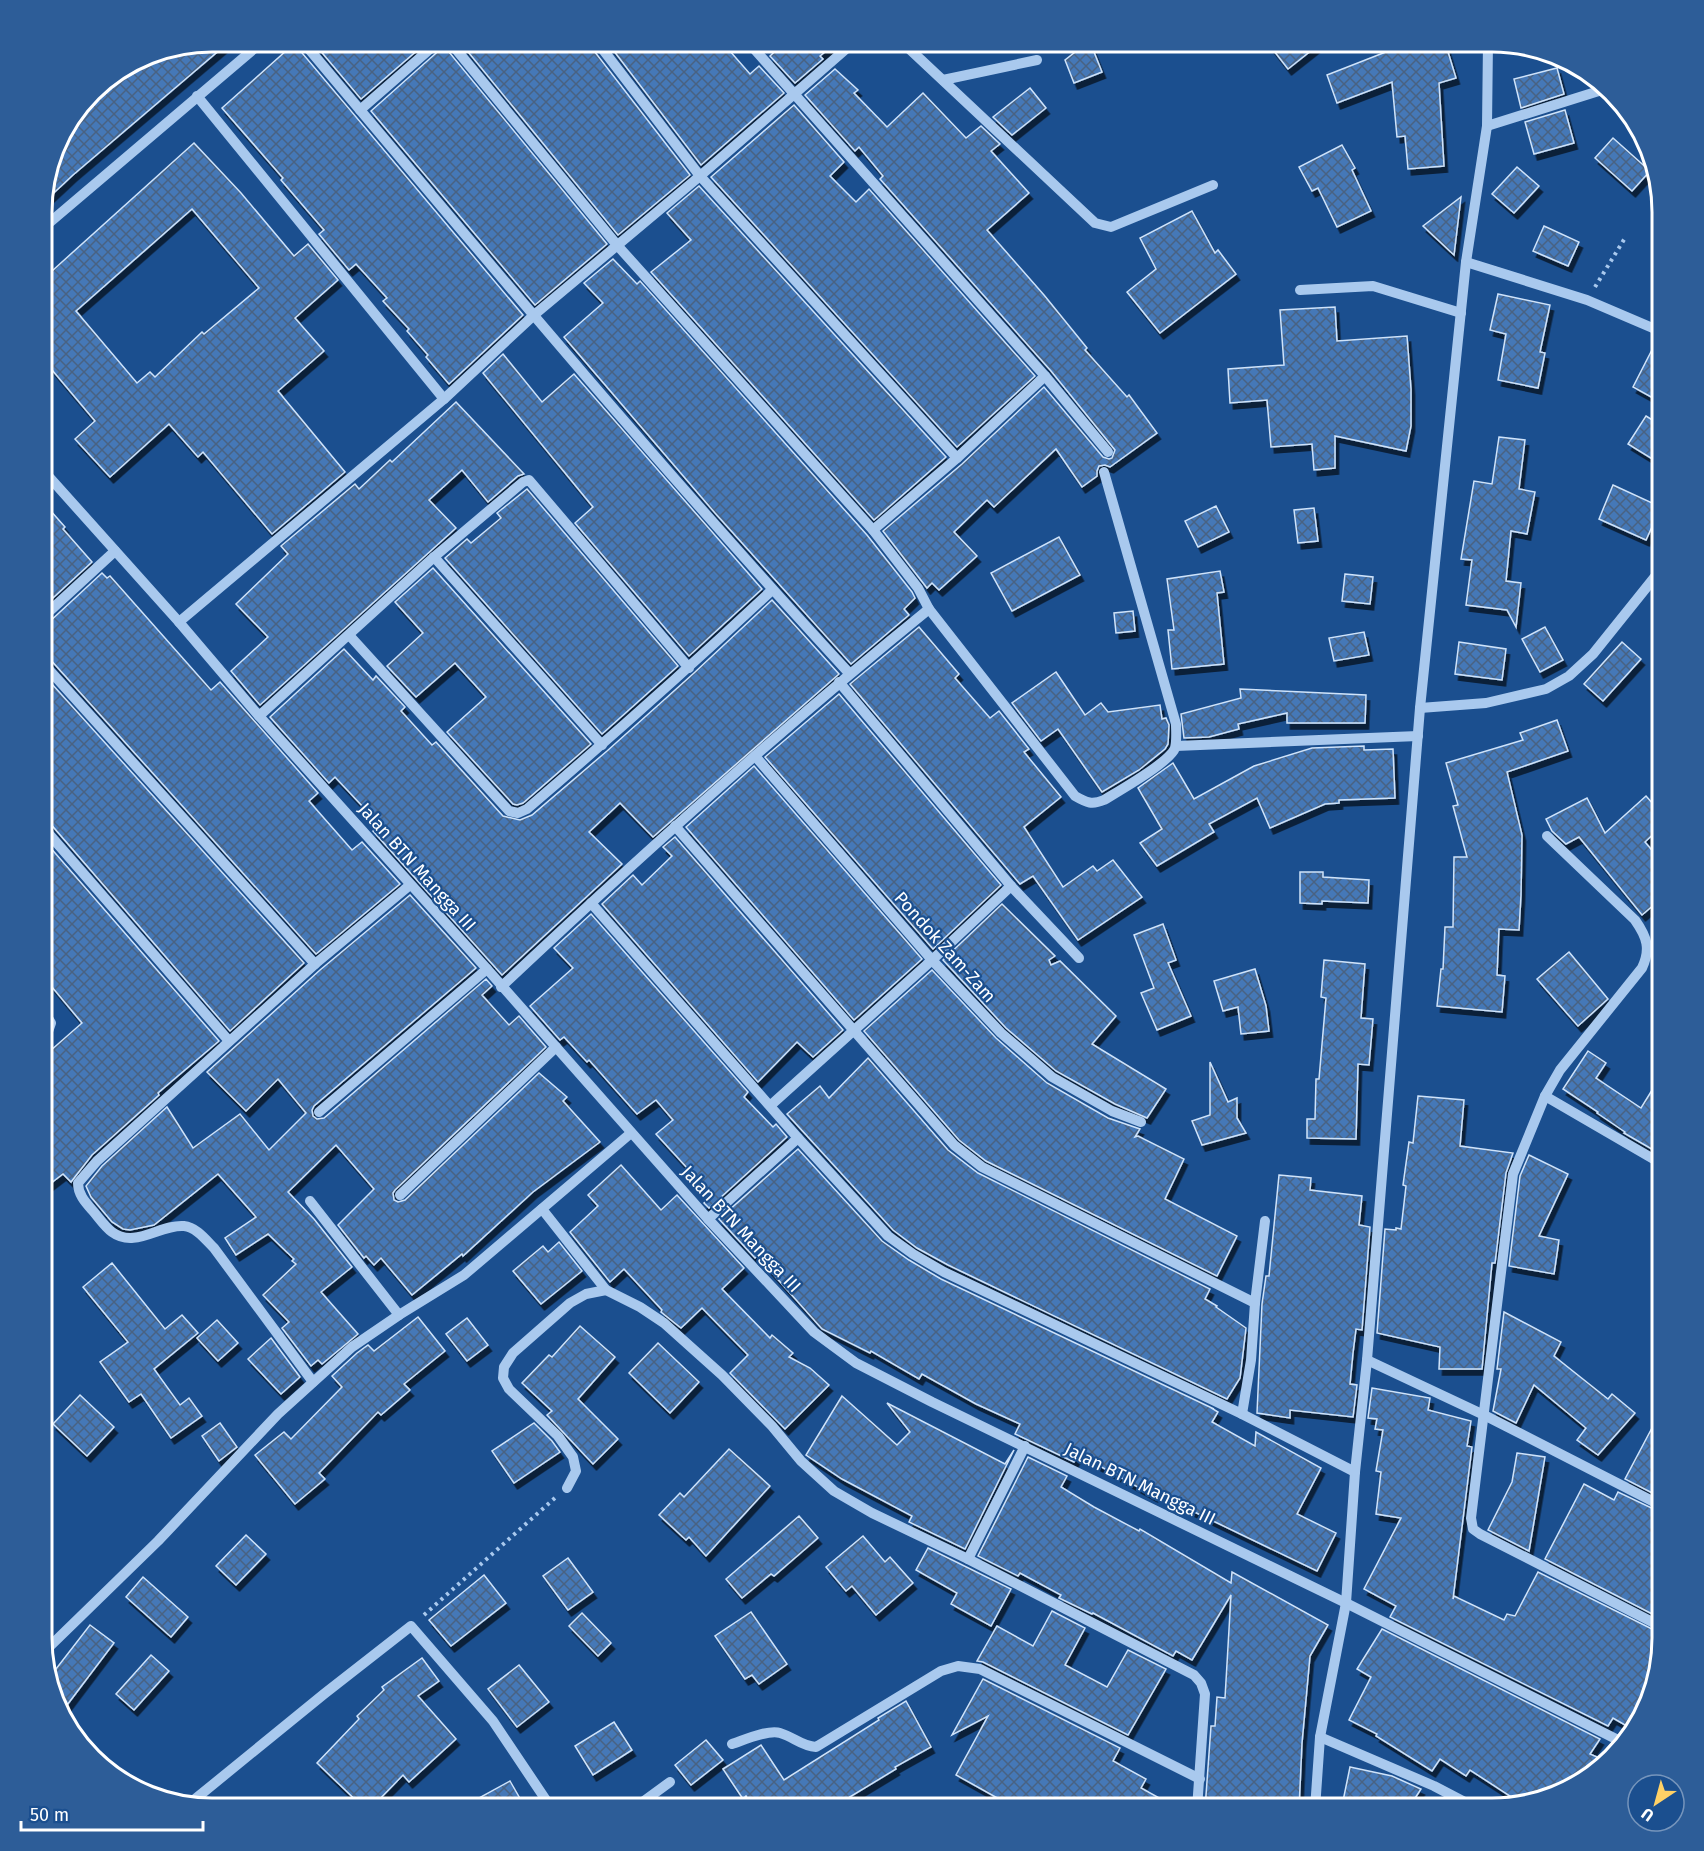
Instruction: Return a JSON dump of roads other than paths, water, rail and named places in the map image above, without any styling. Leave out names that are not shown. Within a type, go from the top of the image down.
[{"type":"street","points":[[53,220],[249,53]]},
{"type":"street","points":[[312,53],[534,315],[772,590],[849,673]]},
{"type":"street","points":[[360,111],[426,53]]},
{"type":"street","points":[[459,53],[617,244],[873,530],[918,588],[929,609],[1076,796],[1087,803],[1095,804],[1160,764],[1171,755],[1176,746],[1176,724],[1104,472]]},
{"type":"street","points":[[605,53],[700,176],[957,458]]},
{"type":"street","points":[[758,53],[1045,376],[1108,452]]},
{"type":"street","points":[[179,622],[444,399],[534,315],[700,176],[842,53]]},
{"type":"street","points":[[914,53],[1095,223],[1112,227],[1214,185]]},
{"type":"street","points":[[1316,1798],[1320,1737],[1346,1604],[1355,1472],[1367,1360],[1420,708],[1466,262],[1487,126],[1488,53]]},
{"type":"street","points":[[942,80],[1037,60]]},
{"type":"street","points":[[1487,126],[1595,91]]},
{"type":"street","points":[[196,96],[444,399]]},
{"type":"street","points":[[1466,262],[1587,300],[1652,328]]},
{"type":"street","points":[[1300,290],[1373,285],[1461,313]]},
{"type":"street","points":[[873,530],[957,458],[1045,376]]},
{"type":"street","points":[[259,716],[434,557],[523,482],[529,480],[689,668]]},
{"type":"street","name":"Jalan BTN Mangga III","points":[[53,481],[631,1133],[814,1332],[856,1363],[1616,1739]]},
{"type":"street","points":[[53,608],[115,551]]},
{"type":"street","points":[[434,557],[602,746]]},
{"type":"street","points":[[1420,708],[1486,702],[1546,690],[1569,676],[1593,654],[1652,580]]},
{"type":"street","points":[[349,635],[501,803],[513,813],[527,809],[602,746],[772,590]]},
{"type":"street","points":[[501,987],[675,826],[849,673],[929,609]]},
{"type":"street","points":[[53,674],[315,964]]},
{"type":"street","points":[[839,682],[1011,886],[1079,958]]},
{"type":"street","points":[[1176,746],[1418,736]]},
{"type":"street","name":"Pondok Zam-Zam","points":[[755,756],[932,960],[1001,1033],[1044,1071],[1112,1111],[1141,1122]]},
{"type":"street","points":[[675,826],[954,1145],[982,1167],[1255,1303]]},
{"type":"street","points":[[1546,836],[1635,920],[1648,945],[1647,956],[1642,968],[1560,1070],[1545,1096],[1513,1174],[1471,1518],[1473,1529],[1652,1622]]},
{"type":"street","points":[[53,839],[229,1041]]},
{"type":"street","points":[[313,1382],[214,1248],[200,1234],[188,1226],[176,1226],[133,1238],[121,1236],[111,1232],[82,1199],[78,1187],[80,1179],[97,1161],[315,964],[410,885]]},
{"type":"street","points":[[771,1105],[1011,886]]},
{"type":"street","points":[[591,903],[798,1138],[888,1236],[944,1272],[1242,1414],[1355,1472]]},
{"type":"street","points":[[1648,945],[1652,948]]},
{"type":"street","points":[[319,1112],[487,969]]},
{"type":"street","points":[[400,1196],[556,1047]]},
{"type":"street","points":[[1545,1096],[1652,1158]]},
{"type":"street","points":[[53,1643],[158,1541],[278,1414],[352,1347],[464,1275],[631,1133]]},
{"type":"street","points":[[708,1219],[798,1138]]},
{"type":"street","points":[[310,1201],[399,1315]]},
{"type":"street","points":[[542,1209],[606,1290],[640,1307],[664,1323],[722,1375],[772,1426],[801,1461],[834,1491],[873,1513],[1194,1675],[1202,1683],[1205,1694],[1198,1798]]},
{"type":"street","points":[[1242,1414],[1251,1360],[1265,1221]]},
{"type":"street","points":[[567,1488],[576,1471],[573,1457],[558,1437],[509,1389],[503,1378],[504,1367],[513,1353],[570,1304],[586,1294],[606,1290]]},
{"type":"street","points":[[1367,1360],[1484,1415],[1652,1501]]},
{"type":"street","points":[[968,1559],[1025,1446]]},
{"type":"street","points":[[197,1797],[411,1626],[493,1721],[545,1798]]},
{"type":"street","points":[[732,1744],[771,1732],[780,1732],[801,1744],[816,1747],[941,1671],[958,1666],[980,1669],[1200,1779]]},
{"type":"street","points":[[1320,1737],[1457,1798]]},
{"type":"street","points":[[648,1798],[670,1782]]}]
